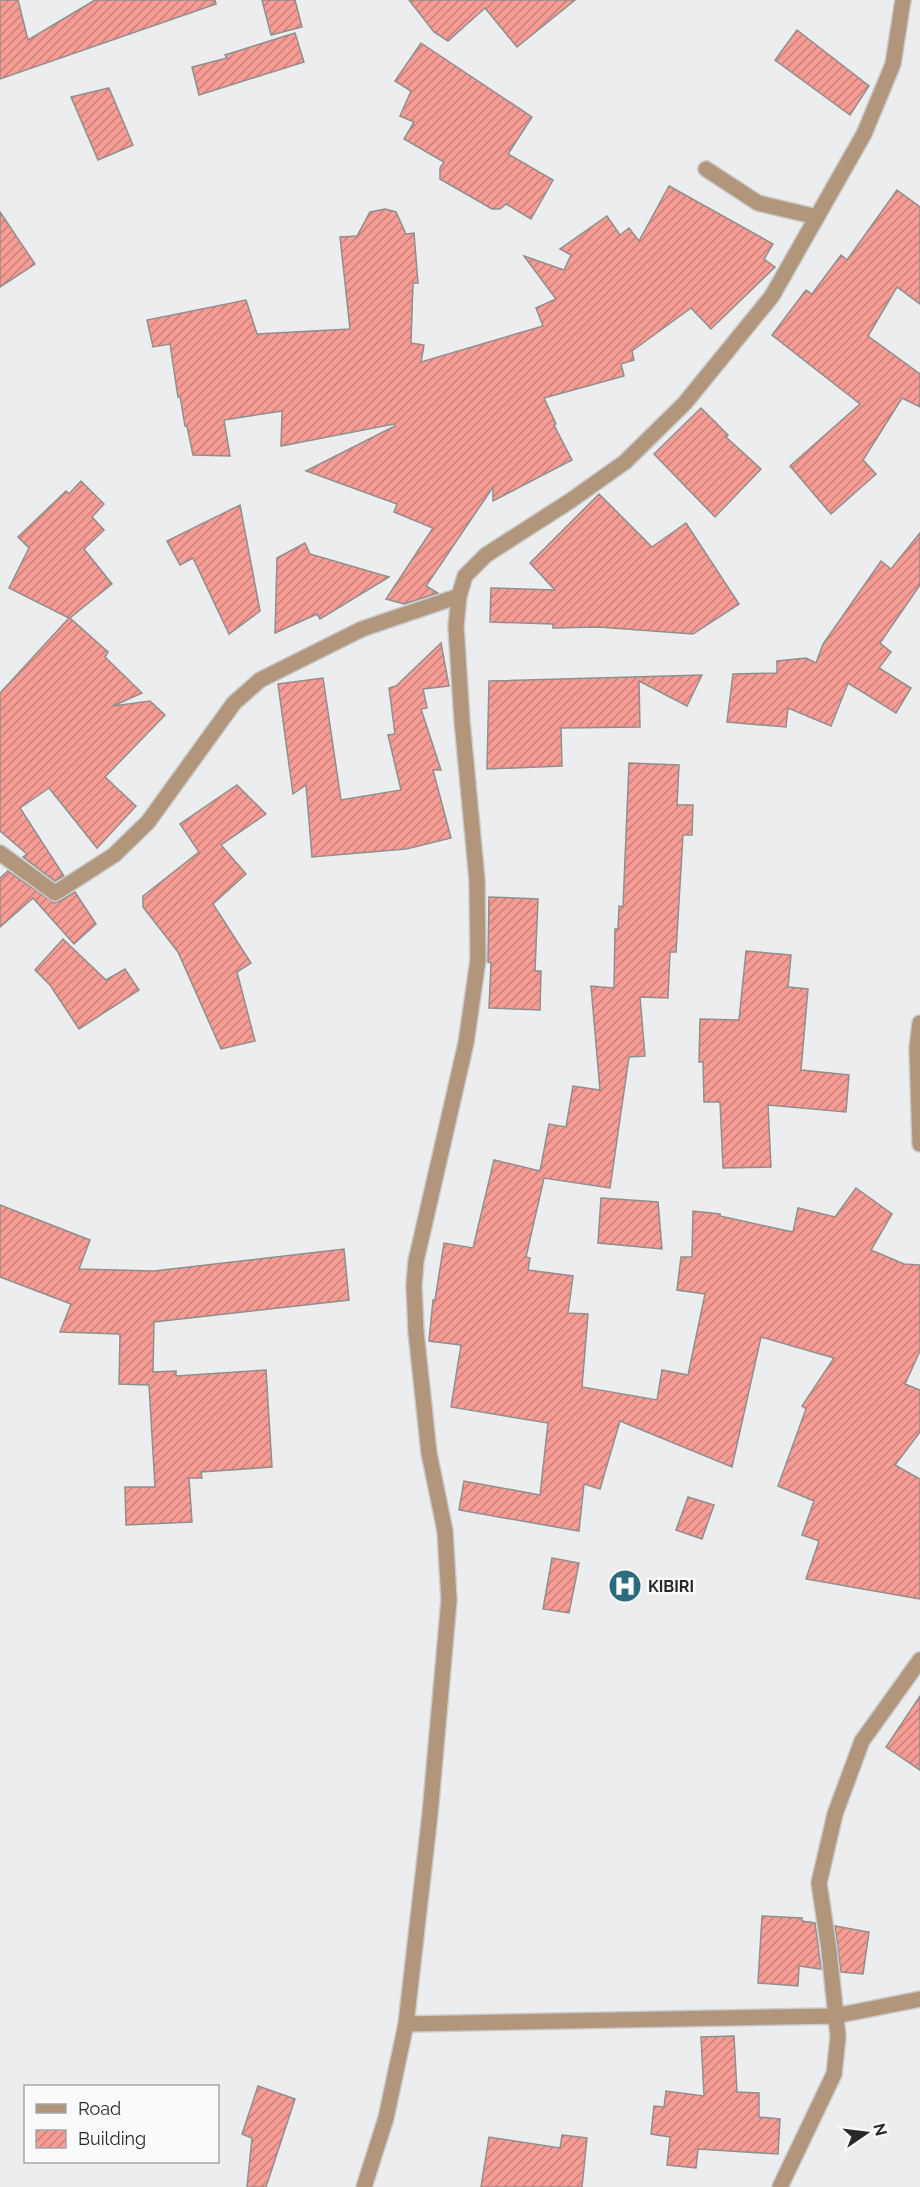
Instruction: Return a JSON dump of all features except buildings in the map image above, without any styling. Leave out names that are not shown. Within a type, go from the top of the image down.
[{"type":"street","points":[[364,2187],[386,2118],[405,2024],[430,1814],[449,1600],[445,1531],[429,1453],[416,1332],[414,1285],[416,1261],[466,1043],[478,960],[477,880],[462,721],[456,626],[459,596],[465,576],[486,555],[570,501],[625,462],[685,403],[772,296],[864,134],[893,64],[903,0]]},
{"type":"street","points":[[706,169],[758,203],[817,217]]},
{"type":"street","points":[[0,853],[55,893],[114,855],[148,822],[234,703],[260,680],[362,629],[459,596]]},
{"type":"street","points":[[920,1023],[917,1048],[920,1144]]},
{"type":"street","points":[[780,2187],[834,2074],[838,2037],[819,1883],[835,1814],[862,1741],[920,1660]]},
{"type":"street","points":[[405,2024],[835,2016],[920,1999]]},
{"type":"place","name":"KIBIRI","points":[[625,1586]]}]
